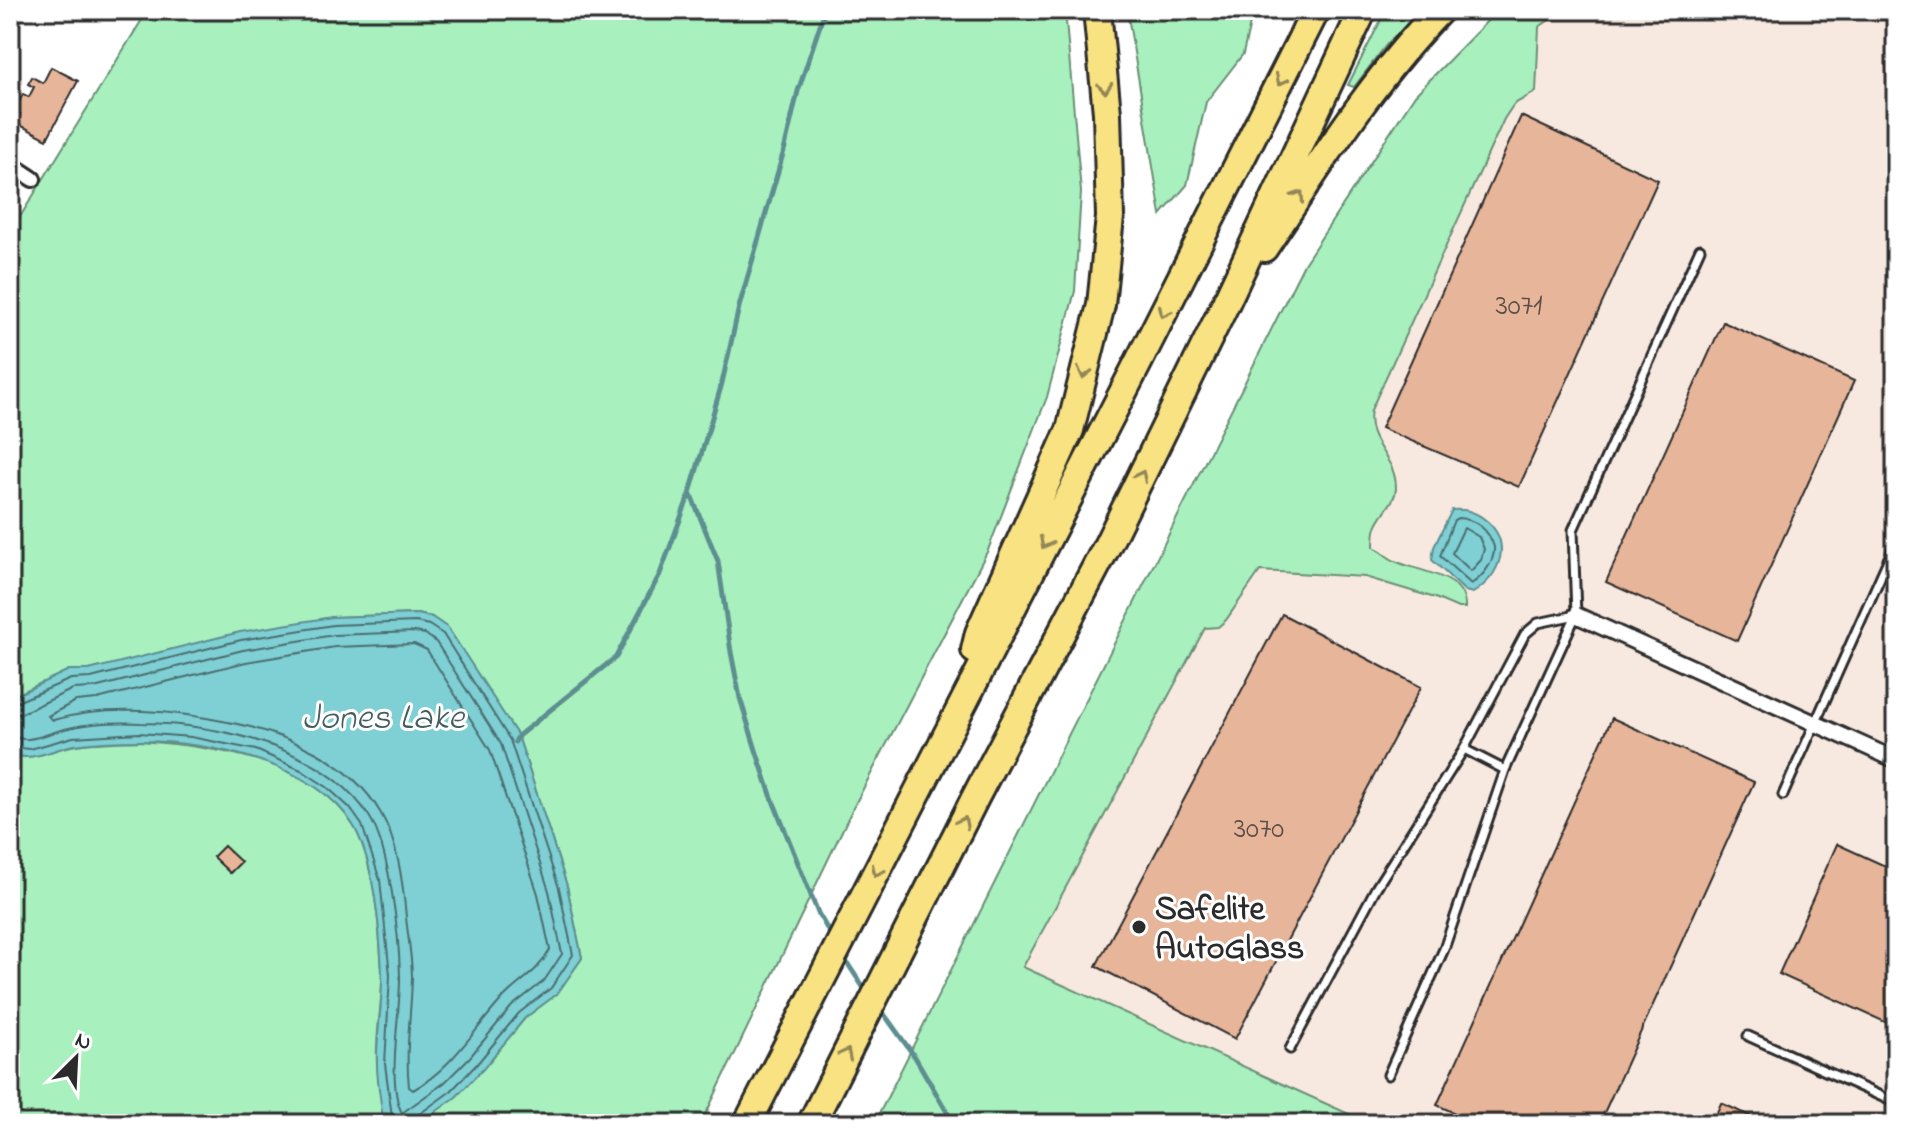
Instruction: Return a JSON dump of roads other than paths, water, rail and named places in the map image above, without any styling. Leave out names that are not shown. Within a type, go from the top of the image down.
[{"type":"highway","points":[[963,702],[979,633],[1070,430],[1101,305],[1110,217],[1107,113],[1097,10]]},
{"type":"highway","points":[[747,1124],[1316,10]]},
{"type":"highway","points":[[811,1124],[976,796],[1107,546],[1224,307],[1363,10]]},
{"type":"highway","points":[[1224,307],[1362,104],[1440,10]]},
{"type":"street","points":[[10,164],[33,179]]},
{"type":"street","points":[[1576,615],[1896,760]]},
{"type":"lane","points":[[1388,1075],[1444,949],[1505,770],[1576,615],[1573,530],[1700,249]]},
{"type":"lane","points":[[1783,795],[1896,542]]},
{"type":"lane","points":[[1290,1049],[1376,888],[1464,749],[1525,634],[1538,623],[1576,615]]},
{"type":"lane","points":[[1464,749],[1505,770]]},
{"type":"lane","points":[[1748,1036],[1896,1103]]},
{"type":"water","points":[[1452,510],[1469,511],[1479,516],[1493,527],[1501,547],[1497,567],[1491,577],[1473,593],[1465,591],[1432,560],[1434,547]]},
{"type":"water","name":"Jones Lake","points":[[417,614],[432,617],[448,628],[518,736],[567,886],[582,958],[557,994],[525,1018],[456,1097],[415,1124],[387,1124],[383,1119],[377,1071],[382,973],[375,897],[360,840],[353,825],[336,804],[314,786],[287,771],[258,760],[197,746],[116,741],[74,745],[26,757],[10,754],[10,698],[69,670],[89,670],[240,632],[332,617]]},
{"type":"waterway","points":[[515,742],[518,736],[616,657],[660,574],[690,493],[798,91],[825,10]]},
{"type":"waterway","points":[[691,495],[718,561],[740,698],[756,750],[818,913],[833,939]]},
{"type":"waterway","points":[[842,955],[867,993]]},
{"type":"waterway","points":[[879,1007],[915,1057],[954,1124]]},
{"type":"place","name":"Safelite AutoGlass","points":[[1139,927]]}]
